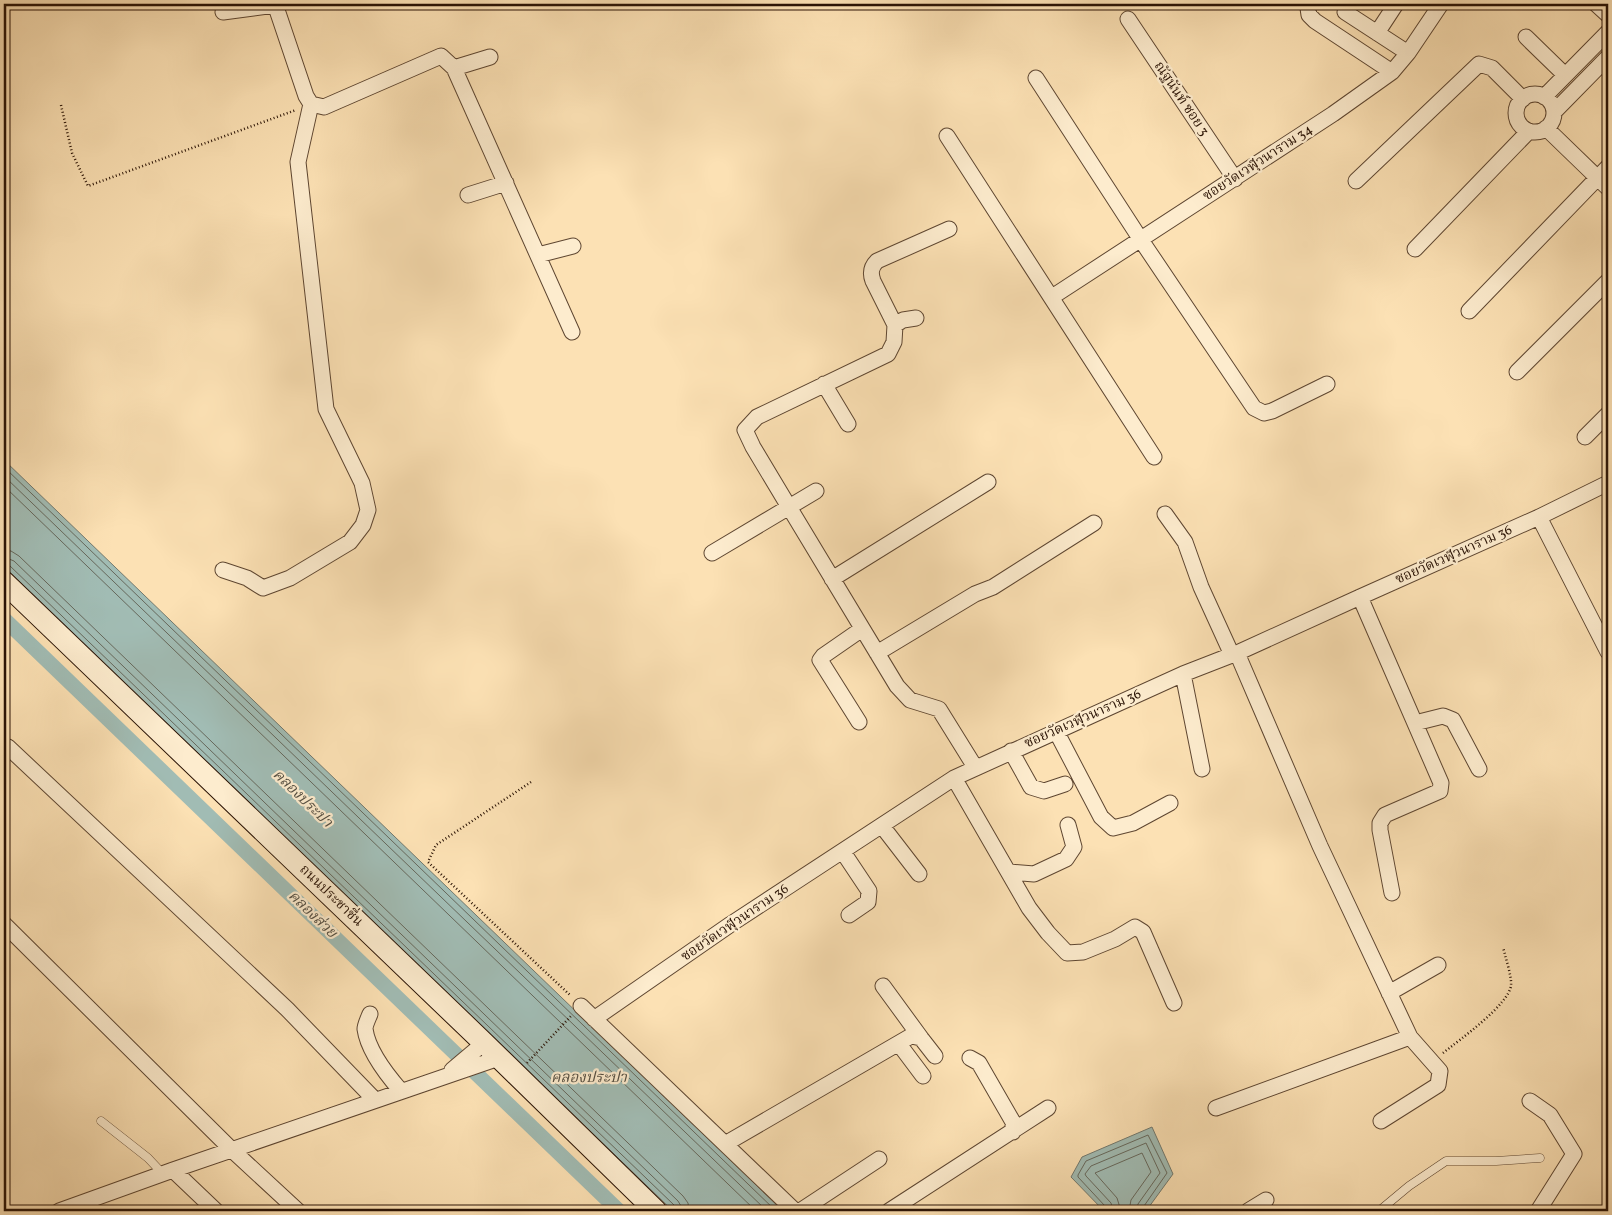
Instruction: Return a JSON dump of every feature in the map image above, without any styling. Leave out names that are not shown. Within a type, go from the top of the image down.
[{"type":"street","points":[[223,12],[275,4],[306,96],[311,104],[298,162],[326,410],[362,483],[368,510],[363,525],[350,542],[290,578],[263,588],[247,578],[223,570]]},
{"type":"street","points":[[1311,4],[1308,8],[1309,15],[1315,21],[1392,72]]},
{"type":"street","points":[[1377,33],[1396,4]]},
{"type":"street","name":"ซอยวัดเวฬุวนาราม 34","points":[[1052,297],[1235,179],[1392,72],[1408,53],[1441,4]]},
{"type":"street","points":[[1596,4],[1608,15]]},
{"type":"street","points":[[1345,12],[1408,53]]},
{"type":"street","name":"ณัฐนันท์ ซอย 3","points":[[1128,19],[1235,179]]},
{"type":"street","points":[[1544,97],[1608,32]]},
{"type":"street","points":[[1526,37],[1565,76]]},
{"type":"street","points":[[311,104],[324,107],[440,56],[454,68],[486,190],[538,255],[572,332]]},
{"type":"street","points":[[454,68],[490,57]]},
{"type":"street","points":[[1554,112],[1608,57]]},
{"type":"street","points":[[1356,181],[1479,64],[1492,68],[1523,99]]},
{"type":"street","points":[[1036,78],[1140,240],[1254,408],[1264,413],[1272,411],[1327,384]]},
{"type":"street","points":[[1532,94],[1544,97],[1549,101],[1554,112],[1553,118],[1546,128],[1541,131],[1529,131],[1523,128],[1517,118],[1517,106],[1523,99],[1532,94]]},
{"type":"street","points":[[1469,311],[1605,177],[1546,128]]},
{"type":"street","points":[[1415,249],[1529,131]]},
{"type":"street","points":[[947,136],[1154,457]]},
{"type":"street","points":[[949,229],[878,261],[874,265],[871,276],[895,325],[894,342],[888,354],[757,417],[745,430],[753,447],[897,686],[910,700],[939,709],[975,767]]},
{"type":"street","points":[[538,255],[572,246]]},
{"type":"street","points":[[1517,372],[1608,281]]},
{"type":"street","points":[[895,325],[903,320],[916,318]]},
{"type":"street","points":[[824,384],[848,424]]},
{"type":"street","points":[[1585,437],[1608,414]]},
{"type":"street","points":[[832,579],[988,482]]},
{"type":"street","name":"ซอยวัดเวฬุวนาราม 36","points":[[594,1019],[731,924],[954,778],[1183,674],[1235,654],[1539,517],[1608,483]]},
{"type":"street","points":[[712,553],[816,491]]},
{"type":"street","points":[[1165,514],[1185,542],[1201,587],[1235,654],[1320,846],[1410,1037],[1440,1071],[1438,1085],[1381,1121]]},
{"type":"street","points":[[1539,517],[1608,652]]},
{"type":"street","points":[[877,653],[975,594],[993,587],[1094,523]]},
{"type":"street","name":"ถนนประชาชื่น","points":[[4,582],[500,1058],[656,1211]]},
{"type":"street","points":[[1360,597],[1441,783],[1440,791],[1385,815],[1380,823],[1392,893]]},
{"type":"street","points":[[859,722],[820,660],[862,629]]},
{"type":"street","points":[[1183,674],[1202,769]]},
{"type":"street","points":[[1415,723],[1443,716],[1453,720],[1479,769]]},
{"type":"street","points":[[1056,731],[1101,817],[1113,828],[1133,823],[1170,802]]},
{"type":"street","points":[[8,747],[287,1009],[376,1100]]},
{"type":"street","points":[[1011,751],[1031,787],[1044,791],[1065,784]]},
{"type":"street","points":[[954,778],[1010,872],[1029,908],[1048,933],[1067,953],[1083,952],[1115,939],[1135,927],[1144,932],[1174,1003]]},
{"type":"street","points":[[1010,872],[1034,874],[1066,859],[1074,847],[1068,825]]},
{"type":"street","points":[[882,826],[919,874]]},
{"type":"street","points":[[842,852],[869,891],[868,902],[849,915]]},
{"type":"street","points":[[4,924],[232,1150],[298,1211]]},
{"type":"street","points":[[1389,993],[1438,965]]},
{"type":"street","points":[[883,986],[935,1056]]},
{"type":"street","points":[[576,1010],[594,1019],[795,1211]]},
{"type":"street","points":[[370,1014],[365,1028],[372,1048],[385,1072],[402,1091]]},
{"type":"street","points":[[725,1144],[911,1036],[921,1038]]},
{"type":"street","points":[[1216,1108],[1410,1037]]},
{"type":"street","points":[[445,1076],[484,1043]]},
{"type":"street","points":[[899,1044],[923,1076]]},
{"type":"street","points":[[59,1211],[500,1058]]},
{"type":"street","points":[[970,1058],[979,1062],[1013,1122],[1013,1132]]},
{"type":"street","points":[[1530,1101],[1550,1114],[1574,1154],[1538,1211]]},
{"type":"street","points":[[889,1211],[1048,1108]]},
{"type":"street","points":[[800,1211],[879,1159]]},
{"type":"street","points":[[168,1172],[216,1211]]},
{"type":"street","points":[[1248,1211],[1266,1200]]},
{"type":"lane","points":[[101,1121],[168,1172]]},
{"type":"lane","points":[[1380,1211],[1409,1186],[1446,1161],[1496,1161],[1540,1158]]},
{"type":"path","points":[[61,105],[72,154],[88,186],[311,104]]},
{"type":"path","points":[[525,1065],[576,1010],[428,862],[436,845],[531,782]]},
{"type":"path","points":[[1431,1061],[1470,1033],[1507,998],[1511,985],[1503,946]]},
{"type":"water","name":"คลองประปา","points":[[4,460],[783,1211],[673,1211],[4,567]]},
{"type":"water","points":[[1152,1127],[1173,1174],[1146,1211],[1104,1211],[1071,1177],[1082,1157]]},
{"type":"waterway","name":"คลองส่วย","points":[[4,619],[619,1211]]}]
